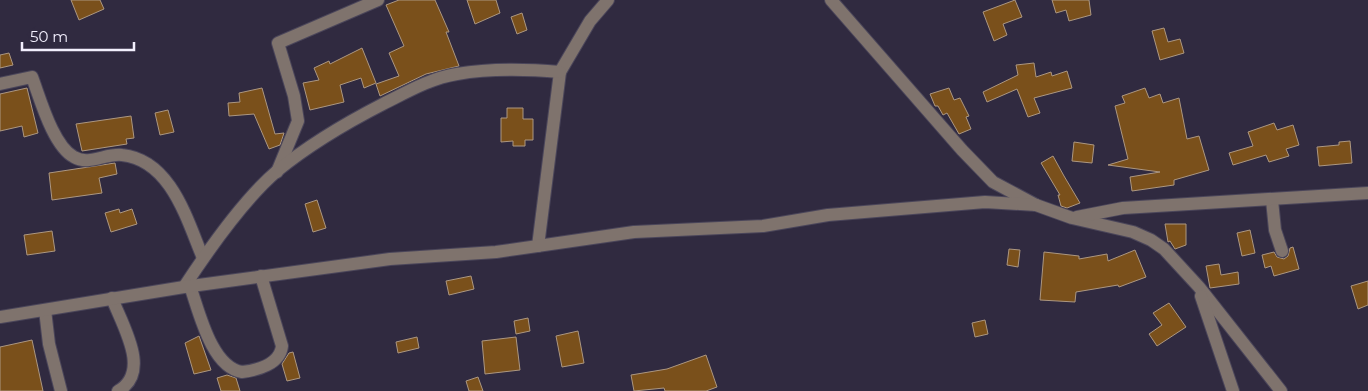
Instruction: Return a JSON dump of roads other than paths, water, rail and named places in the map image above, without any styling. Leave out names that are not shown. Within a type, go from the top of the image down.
[{"type":"street","points":[[277,172],[298,121],[294,96],[278,43],[378,0]]},
{"type":"street","points":[[538,246],[560,72],[590,22],[608,0]]},
{"type":"street","points":[[831,0],[962,150],[993,182],[1036,205],[1072,218],[1133,232],[1151,240],[1164,249],[1199,287],[1281,391]]},
{"type":"street","points":[[187,286],[203,258],[241,210],[277,172],[339,127],[436,79],[457,74],[510,68],[560,72]]},
{"type":"street","points":[[0,84],[32,77],[61,146],[75,158],[86,161],[121,155],[138,159],[149,165],[167,182],[178,198],[203,258]]},
{"type":"street","points":[[1072,218],[1123,208],[1368,193]]},
{"type":"street","points":[[1272,200],[1275,230],[1282,251]]},
{"type":"street","points":[[0,317],[187,286],[261,276],[390,259],[496,252],[634,232],[763,226],[828,215],[873,213],[985,202],[1036,205]]},
{"type":"street","points":[[187,286],[209,340],[218,356],[227,365],[242,372],[270,364],[278,359],[281,352],[282,346],[261,276]]},
{"type":"street","points":[[1199,287],[1233,391]]},
{"type":"street","points":[[112,298],[134,361],[134,370],[130,380],[118,391]]},
{"type":"street","points":[[45,310],[49,344],[61,391]]}]
